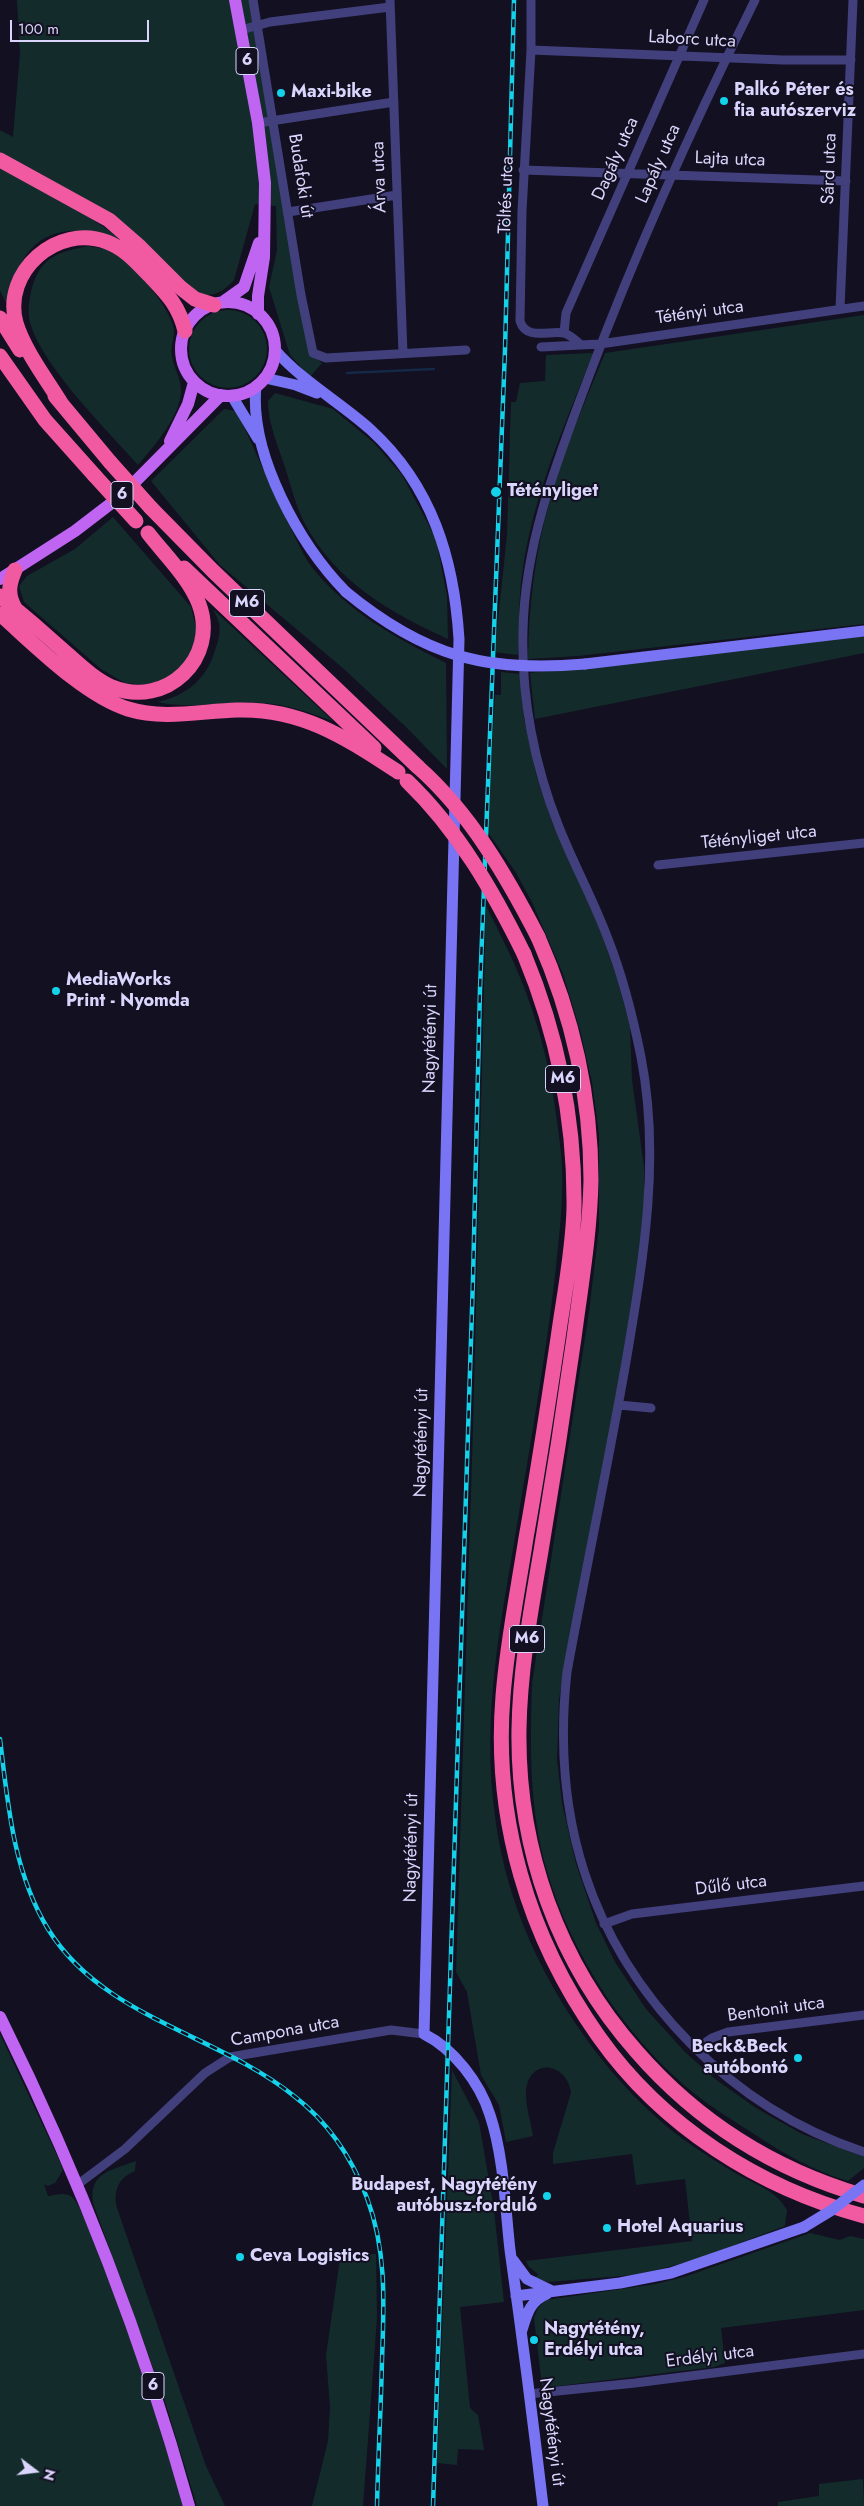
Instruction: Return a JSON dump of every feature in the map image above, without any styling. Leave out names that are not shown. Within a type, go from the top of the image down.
[{"type":"highway","points":[[0,160],[109,220],[140,247],[180,288],[195,299],[218,304]]},
{"type":"highway","points":[[61,403],[21,335],[14,310],[20,277],[32,261],[46,248],[70,239],[88,238],[106,241],[124,250],[174,302],[185,331]]},
{"type":"highway","name":"M6","points":[[0,318],[28,362],[110,462],[151,508],[213,571],[449,797],[508,881],[538,937],[565,1006],[578,1056],[588,1114],[591,1177],[588,1235],[582,1283],[522,1682],[519,1730],[521,1786],[528,1836],[554,1922],[566,1948],[592,1994],[626,2040],[676,2094],[724,2131],[783,2165],[821,2182],[864,2196]]},
{"type":"highway","name":"M6","points":[[0,356],[45,420],[136,521],[402,776],[438,814],[482,876],[506,917],[524,954],[547,1015],[564,1082],[571,1130],[574,1210],[565,1288],[503,1696],[501,1758],[503,1787],[512,1844],[519,1872],[539,1930],[578,2006],[611,2054],[648,2095],[687,2130],[755,2173],[812,2199],[864,2216]]},
{"type":"highway","points":[[0,596],[87,671],[112,687],[128,692],[144,692],[168,686],[183,675],[195,658],[200,645],[202,620],[199,606],[190,587],[148,533]]},
{"type":"highway","points":[[15,570],[9,590],[10,599],[16,609]]},
{"type":"highway","points":[[0,614],[91,691],[120,706],[139,712],[166,715],[239,710],[285,714],[339,734],[402,776]]},
{"type":"main road","name":"Budafoki út","points":[[235,0],[258,123],[265,183],[264,257],[258,296],[258,314]]},
{"type":"main road","name":"Budafoki út","points":[[218,304],[230,299],[244,287],[252,270],[264,220]]},
{"type":"main road","points":[[218,304],[237,303],[258,314],[269,326],[275,350],[272,365],[260,382],[257,419],[265,452],[282,499],[297,529],[315,557],[346,592],[391,626],[435,649],[461,658],[519,667],[585,664],[864,632]]},
{"type":"main road","name":"6","points":[[185,331],[197,314],[218,304]]},
{"type":"main road","points":[[185,331],[182,340],[182,358],[194,382],[211,393],[227,396],[265,452]]},
{"type":"main road","name":"Nagytétényi út","points":[[275,350],[328,397],[372,431],[410,475],[424,499],[446,552],[453,579],[458,630],[424,2034],[444,2047],[470,2075],[483,2096],[496,2137],[543,2506]]},
{"type":"main road","name":"6","points":[[164,452],[188,404],[194,382]]},
{"type":"main road","name":"6","points":[[0,579],[101,512],[135,483],[164,452],[227,396],[260,382]]},
{"type":"main road","name":"Nagytétényi út","points":[[260,382],[296,385],[328,397]]},
{"type":"main road","name":"6","points":[[0,2017],[77,2185],[152,2385],[189,2506]]},
{"type":"main road","points":[[516,2296],[636,2280],[671,2273],[804,2227],[832,2210],[864,2185]]},
{"type":"main road","points":[[512,2258],[527,2279],[554,2292]]},
{"type":"main road","points":[[521,2334],[531,2305],[538,2297],[554,2292]]},
{"type":"street","name":"Budafoki út","points":[[253,0],[311,348],[316,356],[326,358],[404,353]]},
{"type":"street","name":"Töltés utca","points":[[531,0],[531,50],[523,170],[520,321],[527,331],[536,333],[564,333]]},
{"type":"street","name":"Dagály utca","points":[[564,333],[566,314],[627,172],[682,54],[704,0]]},
{"type":"street","name":"Lapály utca","points":[[755,0],[671,174],[600,344],[558,456],[534,539],[526,586],[523,662],[531,729],[548,796],[621,975],[642,1062],[650,1156],[649,1205],[642,1267],[619,1405],[574,1633],[564,1703],[563,1752],[568,1805],[588,1885],[604,1924],[627,1967],[660,2012],[726,2078],[784,2118],[826,2138],[864,2152]]},
{"type":"street","name":"Sárd utca","points":[[840,309],[853,0]]},
{"type":"street","points":[[241,30],[257,25],[390,3]]},
{"type":"street","name":"Árva utca","points":[[390,3],[404,353]]},
{"type":"street","name":"Laborc utca","points":[[531,50],[682,54],[726,58],[851,60]]},
{"type":"street","points":[[251,84],[266,82]]},
{"type":"street","points":[[258,123],[394,102]]},
{"type":"street","name":"Lajta utca","points":[[523,170],[627,172],[846,181]]},
{"type":"street","points":[[288,212],[397,195]]},
{"type":"street","name":"Tétényi utca","points":[[541,347],[600,344],[864,306]]},
{"type":"street","points":[[564,333],[581,345]]},
{"type":"street","points":[[404,353],[466,350]]},
{"type":"street","name":"Tétényliget utca","points":[[658,865],[864,843]]},
{"type":"street","points":[[619,1405],[651,1408]]},
{"type":"street","name":"Dűlő utca","points":[[604,1924],[632,1914],[864,1886]]},
{"type":"street","name":"Bentonit utca","points":[[696,2050],[712,2038],[728,2032],[864,2015]]},
{"type":"street","name":"Campona utca","points":[[77,2185],[125,2149],[205,2073],[230,2057],[391,2030],[424,2034]]},
{"type":"street","name":"Erdélyi utca","points":[[529,2394],[636,2383],[864,2354]]},
{"type":"green space","points":[[17,0],[249,0],[307,344],[309,353],[322,363],[310,377],[290,355],[269,287],[277,250],[276,206],[255,204],[234,280],[219,292],[211,295],[200,295],[159,260],[0,156],[0,130],[13,137],[20,53]]},
{"type":"green space","points":[[0,166],[80,211],[121,239],[98,233],[77,231],[59,233],[44,238],[21,263],[8,306],[0,291]]},
{"type":"green space","points":[[89,246],[115,252],[122,257],[141,276],[160,300],[172,322],[174,331],[172,353],[181,386],[180,400],[177,410],[166,430],[138,465],[63,380],[39,343],[30,322],[31,292],[40,269],[46,262],[60,253]]},
{"type":"green space","points":[[228,310],[243,313],[255,322],[264,334],[267,349],[264,364],[255,376],[243,385],[228,388],[213,385],[201,376],[192,364],[189,349],[192,334],[201,322],[213,313]]},
{"type":"green space","points":[[864,315],[864,624],[578,656],[528,659],[534,579],[540,539],[561,463],[605,353]]},
{"type":"green space","points":[[593,353],[541,489],[533,518],[521,585],[518,655],[494,652],[492,642],[496,639],[507,535],[511,402],[516,402],[520,383],[545,381],[546,355]]},
{"type":"green space","points":[[275,393],[333,409],[374,443],[402,475],[436,539],[447,596],[448,639],[406,618],[367,594],[332,563],[318,545],[299,511],[274,434],[268,401]]},
{"type":"green space","points":[[224,409],[236,411],[300,548],[311,566],[340,597],[356,610],[409,644],[446,663],[447,769],[406,727],[344,669],[220,565],[151,481]]},
{"type":"green space","points":[[113,517],[191,607],[197,632],[194,650],[184,665],[167,679],[146,685],[125,683],[101,669],[24,602],[19,586],[27,576],[75,549]]},
{"type":"green space","points":[[213,609],[333,721],[298,709],[271,704],[249,702],[184,705],[157,702],[186,691],[207,670],[218,641],[220,626]]},
{"type":"green space","points":[[864,636],[864,653],[535,719],[530,673]]},
{"type":"green space","points":[[501,672],[520,674],[524,719],[537,778],[552,822],[599,926],[618,981],[630,1027],[632,1080],[644,1167],[644,1208],[636,1274],[613,1418],[559,1698],[557,1760],[562,1803],[576,1864],[596,1923],[615,1962],[646,2009],[685,2052],[715,2079],[756,2108],[802,2134],[864,2157],[864,2168],[848,2181],[800,2161],[724,2115],[695,2094],[647,2048],[625,2022],[586,1964],[557,1902],[541,1848],[532,1778],[532,1684],[589,1312],[599,1228],[599,1134],[592,1082],[580,1030],[563,974],[532,902],[515,871],[487,831],[495,695],[501,695]]},
{"type":"green space","points":[[486,906],[519,975],[540,1035],[554,1102],[562,1168],[561,1214],[551,1311],[495,1668],[490,1741],[491,1779],[502,1856],[513,1896],[528,1937],[547,1976],[570,2015],[595,2051],[624,2085],[654,2115],[699,2150],[735,2173],[771,2192],[787,2210],[785,2226],[694,2260],[633,2275],[548,2282],[535,2279],[538,2274],[529,2267],[526,2261],[692,2241],[685,2179],[636,2185],[632,2154],[553,2164],[553,2153],[571,2093],[569,2084],[559,2071],[545,2068],[539,2069],[533,2074],[528,2081],[526,2094],[533,2136],[506,2142],[499,2105],[481,2075],[467,1992],[456,1972],[473,1428]]},
{"type":"green space","points":[[0,2034],[63,2170],[55,2183],[48,2186],[44,2184],[48,2196],[61,2194],[70,2196],[76,2202],[83,2215],[132,2345],[184,2506],[0,2506]]},
{"type":"green space","points":[[452,2070],[479,2122],[494,2210],[504,2302],[460,2307],[470,2408],[478,2415],[484,2450],[458,2449],[457,2465],[437,2463]]},
{"type":"green space","points":[[136,2161],[135,2171],[124,2177],[118,2186],[116,2191],[117,2208],[206,2466],[225,2506],[197,2506],[163,2395],[93,2203],[92,2193],[98,2178],[111,2170]]},
{"type":"green space","points":[[810,2233],[840,2240],[850,2236],[864,2239],[864,2310],[721,2328],[725,2363],[714,2367],[550,2387],[542,2386],[534,2318],[538,2308],[546,2300],[656,2284],[687,2276]]},
{"type":"green space","points":[[376,2254],[377,2318],[363,2506],[312,2506],[328,2441],[330,2407],[326,2355],[340,2259],[352,2255]]},
{"type":"green space","points":[[863,2479],[864,2506],[778,2506],[778,2502],[819,2496],[819,2484]]},
{"type":"waterway","points":[[347,373],[434,369]]},
{"type":"railway","points":[[433,2506],[473,1279],[480,989],[505,350],[514,0]]},
{"type":"railway","points":[[0,1739],[9,1813],[27,1884],[36,1907],[48,1929],[71,1959],[99,1984],[130,2005],[231,2056],[264,2075],[294,2096],[318,2117],[328,2129],[346,2155],[361,2183],[378,2238],[383,2278],[377,2506]]},
{"type":"place","name":"Maxi-bike","points":[[281,93]]},
{"type":"place","name":"Palkó Péter és fia autószerviz","points":[[724,101]]},
{"type":"place","name":"Tétényliget","points":[[496,492]]},
{"type":"place","name":"MediaWorks Print - Nyomda","points":[[56,991]]},
{"type":"place","name":"Beck&Beck autóbontó","points":[[798,2058]]},
{"type":"place","name":"Budapest, Nagytétény autóbusz-forduló","points":[[547,2196]]},
{"type":"place","name":"Hotel Aquarius","points":[[607,2228]]},
{"type":"place","name":"Ceva Logistics","points":[[240,2257]]},
{"type":"place","name":"Nagytétény, Erdélyi utca","points":[[534,2340]]}]
